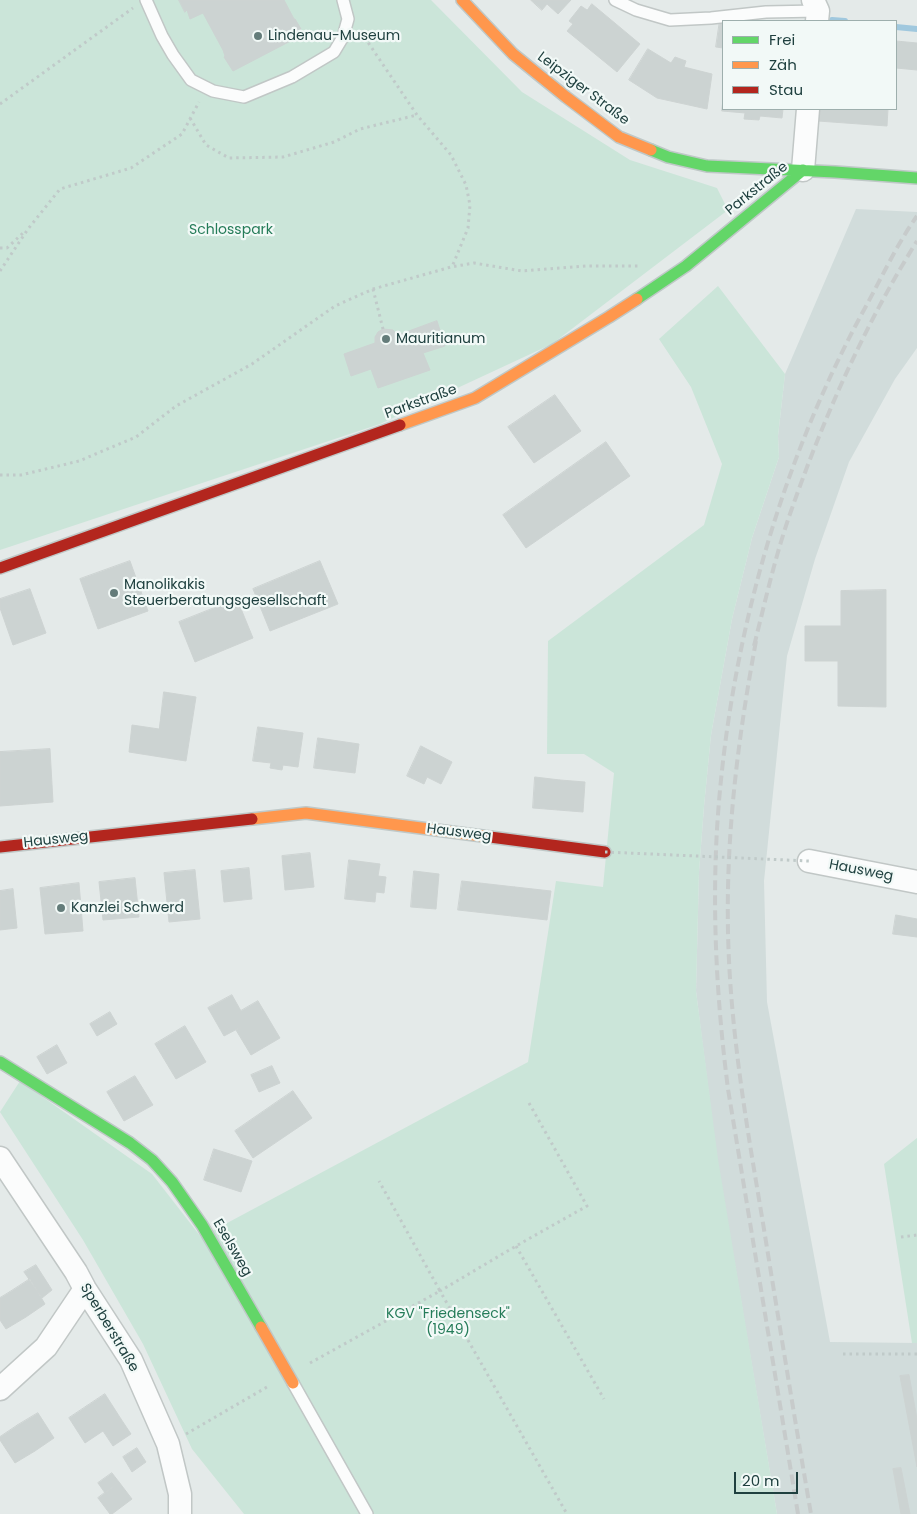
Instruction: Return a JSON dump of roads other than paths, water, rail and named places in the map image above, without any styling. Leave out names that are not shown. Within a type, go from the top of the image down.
[{"type":"street","name":"Leipziger Straße","points":[[462,0],[513,54],[566,97],[619,137],[668,157],[707,166],[917,178]]},
{"type":"street","points":[[803,170],[808,110]]},
{"type":"street","name":"Parkstraße","points":[[0,568],[475,398],[609,316],[686,266],[803,170]]},
{"type":"street","name":"Hausweg","points":[[0,847],[306,813],[605,852]]},
{"type":"street","name":"Hausweg","points":[[809,861],[917,882]]},
{"type":"street","name":"Eselsweg","points":[[0,1062],[130,1143],[157,1165],[172,1182],[202,1225],[292,1383]]},
{"type":"street","name":"Sperberstraße","points":[[0,1158],[76,1272],[130,1360],[168,1444],[180,1494],[180,1514]]},
{"type":"street","points":[[0,1389],[46,1347],[85,1288]]},
{"type":"lane","points":[[615,0],[636,10],[670,20],[766,12],[816,11]]},
{"type":"lane","points":[[141,3],[173,56],[191,80],[206,88],[244,97],[292,77],[334,52],[343,37],[348,19],[345,5]]},
{"type":"lane","name":"Eselsweg","points":[[292,1383],[367,1514]]},
{"type":"waterway","points":[[897,27],[917,29]]},
{"type":"railway","points":[[798,1514],[724,1057],[715,927],[717,829],[723,761],[746,626],[783,494],[807,430],[834,368],[890,261],[917,216]]},
{"type":"railway","points":[[754,646],[770,580],[785,530],[816,443],[862,340],[879,306],[917,241]]},
{"type":"railway","points":[[756,641],[744,713],[731,822],[728,895],[729,968],[735,1039],[745,1110],[811,1514]]},
{"type":"place","name":"Lindenau-Museum","points":[[258,36]]},
{"type":"place","name":"Mauritianum","points":[[386,339]]},
{"type":"place","name":"Manolikakis Steuerberatungsgesellschaft","points":[[114,593]]},
{"type":"place","name":"Kanzlei Schwerd","points":[[61,908]]},
{"type":"park label","name":"Schlosspark","points":[[231,230]]},
{"type":"park label","name":"KGV \"Friedenseck\" (1949)","points":[[448,1322]]}]
